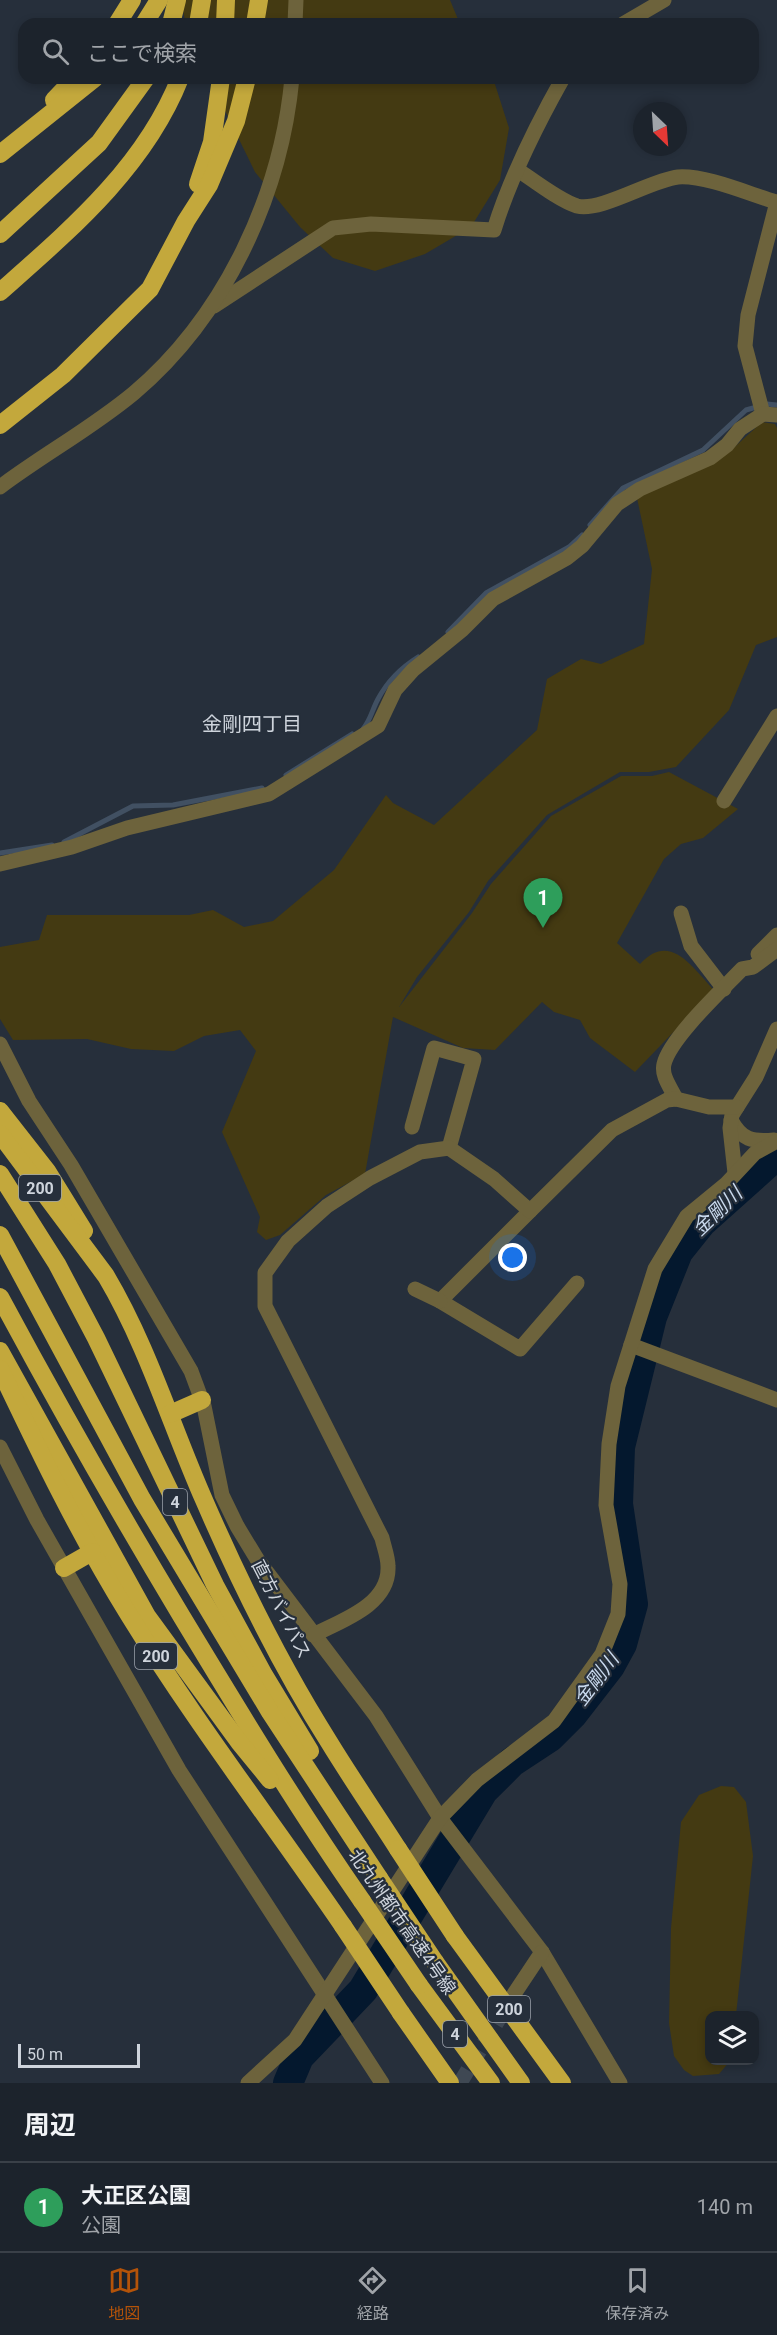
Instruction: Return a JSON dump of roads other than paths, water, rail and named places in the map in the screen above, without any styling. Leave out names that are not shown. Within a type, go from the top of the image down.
[{"type":"highway","points":[[121,18],[132,0]]},
{"type":"highway","points":[[148,18],[159,0]]},
{"type":"highway","points":[[172,18],[177,0]]},
{"type":"highway","points":[[199,18],[202,0]]},
{"type":"highway","points":[[225,18],[226,0]]},
{"type":"highway","points":[[256,18],[259,0]]},
{"type":"highway","points":[[20,137],[69,84]]},
{"type":"highway","points":[[0,154],[87,84]]},
{"type":"highway","points":[[0,234],[99,143],[142,84]]},
{"type":"highway","points":[[0,292],[77,224],[136,158],[171,100],[178,84]]},
{"type":"highway","points":[[186,221],[212,142],[219,84]]},
{"type":"highway","points":[[0,425],[63,375],[150,289],[186,221],[209,185],[232,132],[245,84]]},
{"type":"highway","points":[[0,413],[63,375]]},
{"type":"highway","points":[[0,1111],[47,1171],[78,1218],[106,1276]]},
{"type":"highway","name":"直方バイパス","points":[[0,1134],[106,1276],[138,1336],[204,1500],[271,1640],[328,1741],[455,1936],[562,2083]]},
{"type":"highway","name":"4","points":[[0,1174],[57,1264],[96,1338],[215,1585],[264,1675],[311,1753],[349,1830]]},
{"type":"highway","points":[[0,1235],[142,1499],[270,1712],[349,1830]]},
{"type":"highway","points":[[0,1297],[122,1517],[247,1726],[321,1842]]},
{"type":"highway","name":"4","points":[[0,1351],[147,1616],[239,1742],[321,1842]]},
{"type":"highway","name":"200","points":[[0,1369],[51,1477],[129,1615],[215,1745],[284,1840],[450,2083]]},
{"type":"highway","points":[[170,1414],[202,1400]]},
{"type":"highway","points":[[64,1568],[92,1552]]},
{"type":"highway","name":"北九州都市高速4号線","points":[[349,1830],[435,1962],[520,2083]]},
{"type":"highway","name":"北九州都市高速4号線","points":[[321,1842],[419,1985],[491,2083]]},
{"type":"street","points":[[295,18],[296,0]]},
{"type":"street","points":[[633,18],[664,0]]},
{"type":"street","points":[[0,487],[109,413],[137,390],[211,308],[252,232],[265,199],[290,101],[291,84]]},
{"type":"street","points":[[211,308],[333,228],[371,224],[494,230],[518,170],[560,84]]},
{"type":"street","points":[[0,864],[72,847],[172,817],[269,794],[378,726],[395,690],[413,670],[462,630],[493,599],[567,558],[582,546],[617,504],[640,489],[710,458],[727,445],[740,429],[770,414],[745,346],[748,315],[777,202],[681,177],[661,180],[596,204],[577,206],[518,170]]},
{"type":"street","points":[[724,801],[777,716]]},
{"type":"street","points":[[681,913],[691,946],[724,989]]},
{"type":"street","points":[[676,1099],[664,1077],[664,1063],[678,1038],[777,935]]},
{"type":"street","points":[[742,969],[753,967],[777,949]]},
{"type":"street","points":[[735,1173],[734,1114],[756,1077],[777,1029]]},
{"type":"street","points":[[0,1044],[29,1101],[71,1165],[191,1371],[202,1400],[222,1495],[237,1526],[257,1559],[376,1716],[440,1818],[542,1952],[620,2083]]},
{"type":"street","points":[[412,1127],[434,1048],[474,1059],[449,1148]]},
{"type":"street","points":[[440,1300],[612,1130],[667,1100],[676,1099],[694,1106],[734,1114]]},
{"type":"street","points":[[734,1114],[741,1136],[748,1140],[777,1140]]},
{"type":"street","points":[[248,2083],[295,2040],[440,1818],[477,1780],[554,1721],[602,1654],[618,1614],[620,1584],[606,1495],[609,1444],[618,1386],[655,1269],[687,1216],[726,1184],[755,1153],[777,1140]]},
{"type":"street","points":[[313,1635],[355,1614],[376,1599],[389,1567],[382,1538],[265,1306],[265,1273],[288,1241],[327,1206],[370,1178],[420,1152],[449,1148],[494,1179],[530,1212]]},
{"type":"street","points":[[415,1289],[440,1300],[520,1349],[577,1283]]},
{"type":"street","points":[[631,1345],[777,1400]]},
{"type":"street","points":[[0,1447],[64,1568],[179,1770],[382,2083]]},
{"type":"street","points":[[514,1994],[542,1952]]},
{"type":"waterway","points":[[590,525],[623,488],[703,450],[746,410],[767,404],[777,405]]},
{"type":"waterway","points":[[448,632],[486,593],[569,547],[582,535]]},
{"type":"waterway","points":[[363,729],[390,681],[418,657]]},
{"type":"waterway","points":[[286,775],[352,734]]},
{"type":"waterway","points":[[64,842],[133,806],[173,805],[262,788]]},
{"type":"waterway","points":[[0,853],[52,845]]},
{"type":"waterway","name":"金剛川","points":[[288,2083],[299,2057],[363,1990],[483,1791],[512,1762],[550,1737],[572,1715],[610,1666],[622,1644],[633,1604],[618,1504],[620,1447],[652,1317],[678,1252],[702,1222],[777,1155]]},
{"type":"tunnel","points":[[460,2083],[511,1999]]},
{"type":"place","name":"大正区公園","points":[[543,928]]},
{"type":"district","name":"金剛四丁目","points":[[252,724]]}]
